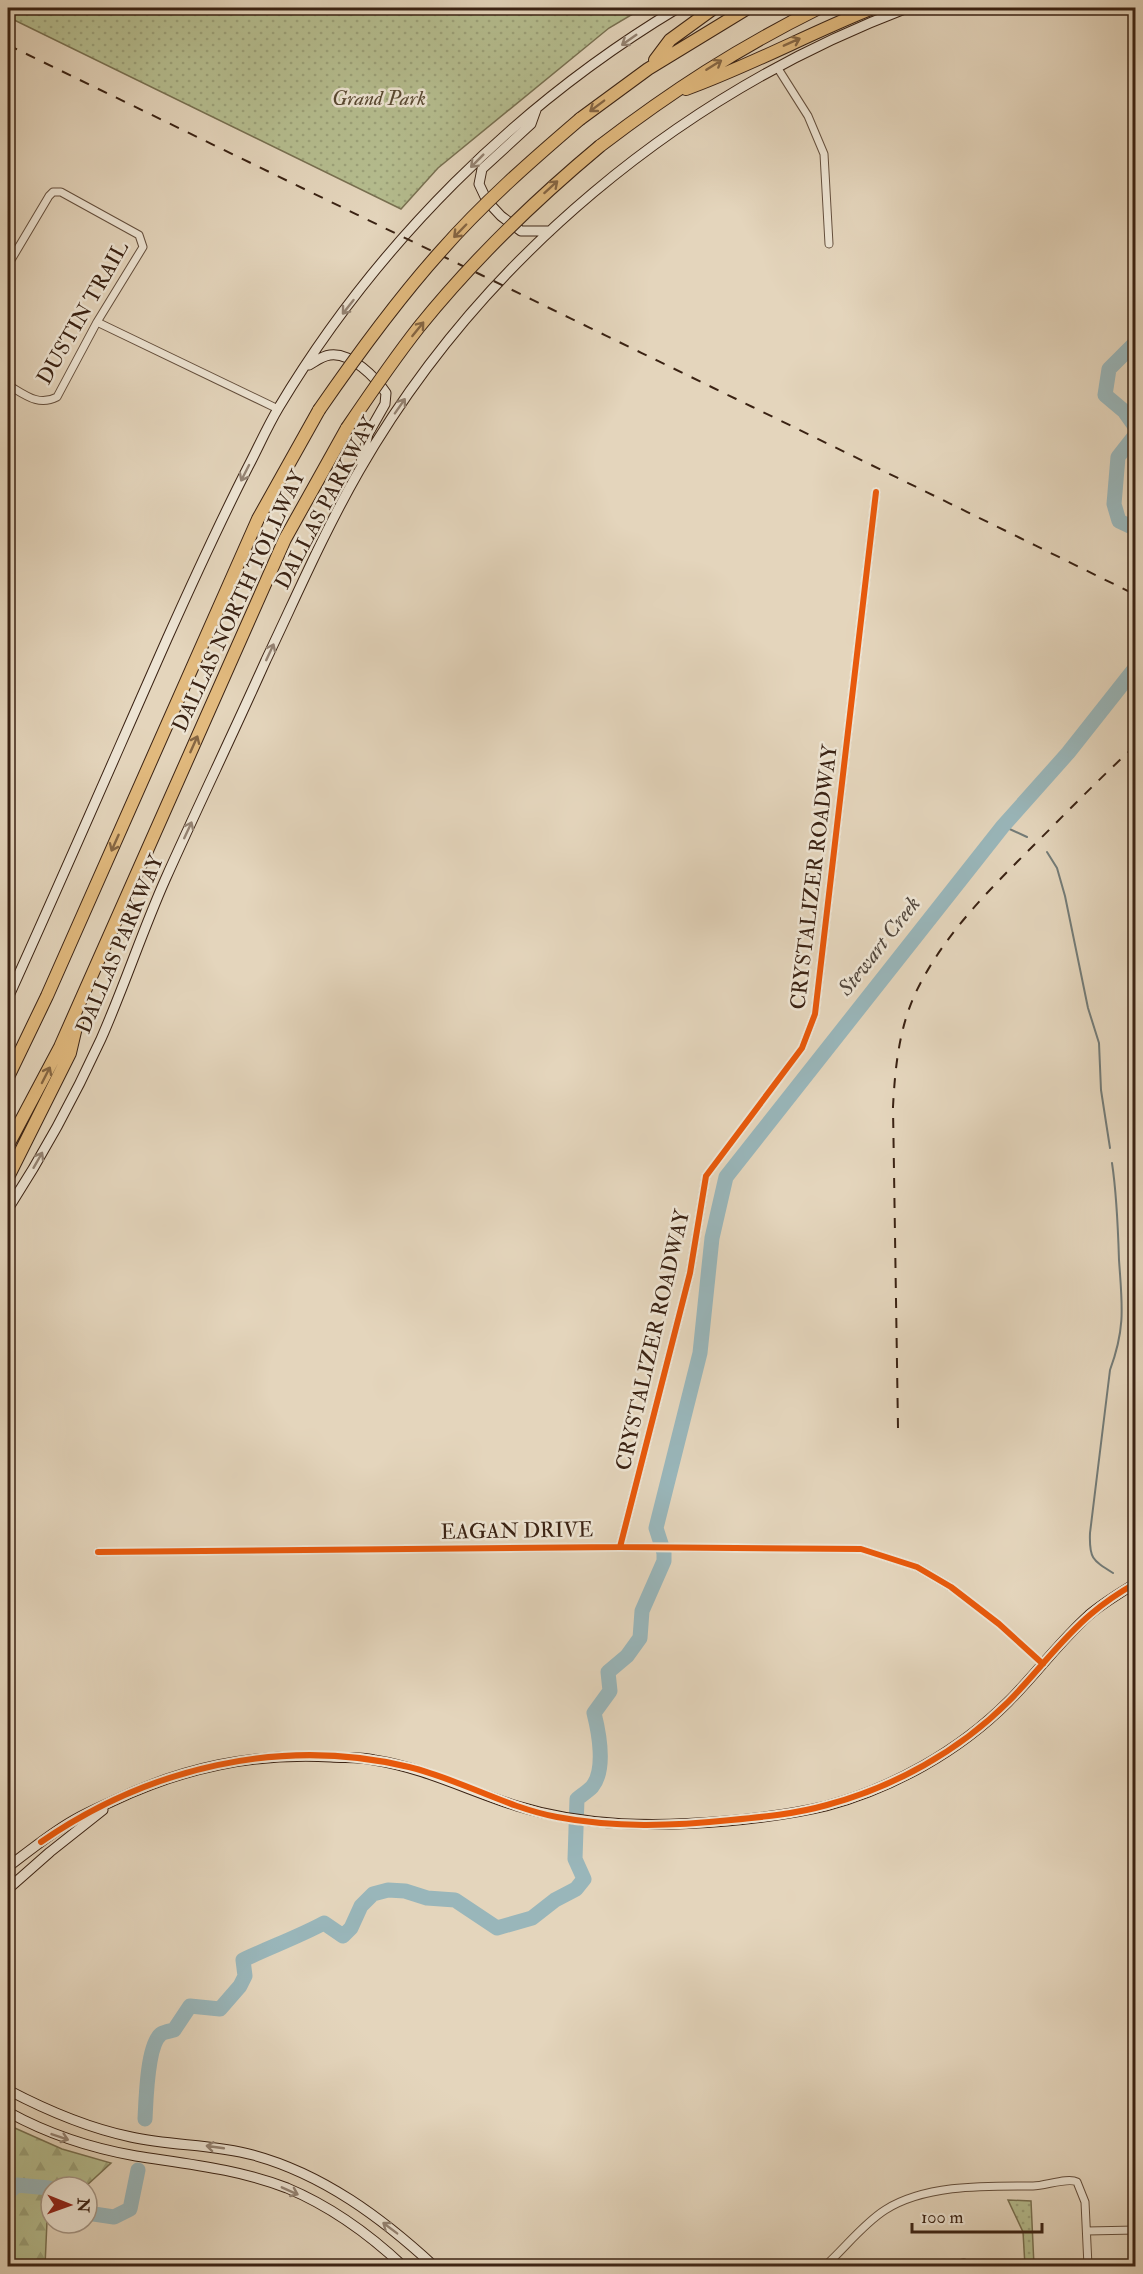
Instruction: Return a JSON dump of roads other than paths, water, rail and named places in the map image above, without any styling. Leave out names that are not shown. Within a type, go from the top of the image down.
[{"type":"highway","points":[[648,69],[670,40],[714,8]]},
{"type":"highway","name":"DALLAS NORTH TOLLWAY","points":[[8,1077],[258,519],[319,410],[362,348],[442,250],[532,160],[580,119],[648,69],[748,8]]},
{"type":"highway","name":"DALLAS NORTH TOLLWAY","points":[[8,1145],[42,1084],[83,996],[285,539],[347,428],[389,366],[459,280],[502,234],[548,190],[600,146],[665,97],[767,34],[819,8]]},
{"type":"highway","points":[[665,97],[720,77],[772,51],[873,8]]},
{"type":"highway","points":[[8,1177],[70,1053],[83,996]]},
{"type":"highway","points":[[8,1068],[19,1055]]},
{"type":"main road","points":[[8,998],[213,537],[278,409],[305,368],[342,315],[404,238],[494,144],[583,72],[652,23],[678,8]]},
{"type":"main road","name":"DALLAS PARKWAY","points":[[8,1209],[54,1133],[97,1047],[164,883],[323,538],[359,471],[396,412],[454,334],[498,284],[550,231],[659,141],[777,67],[833,39],[907,8]]},
{"type":"main road","points":[[537,108],[531,124],[482,170],[479,184],[487,201],[501,216],[521,231],[550,231]]},
{"type":"main road","points":[[305,368],[320,357],[332,354],[348,359],[374,376],[386,393],[385,404],[368,434],[359,471]]},
{"type":"main road","points":[[8,1867],[74,1820],[158,1781],[222,1763],[260,1757],[308,1756],[371,1759],[411,1767],[515,1806],[557,1816],[612,1824],[658,1825],[766,1817],[798,1812],[857,1796],[912,1772],[965,1738],[1008,1702],[1090,1615],[1136,1583]]},
{"type":"main road","points":[[8,1889],[50,1852],[116,1800]]},
{"type":"main road","points":[[8,2090],[77,2121],[131,2138],[218,2146],[255,2155],[295,2171],[350,2199],[401,2235],[434,2266]]},
{"type":"main road","points":[[21,2119],[31,2102]]},
{"type":"main road","points":[[8,2112],[60,2137],[135,2156],[185,2162],[249,2176],[287,2189],[358,2228],[403,2266]]},
{"type":"main road","points":[[336,2215],[350,2199]]},
{"type":"street","points":[[777,67],[808,116],[824,154],[829,244]]},
{"type":"street","name":"DUSTIN TRAIL","points":[[8,265],[53,192],[61,192],[139,235],[142,240],[143,247],[97,322],[63,390],[57,397],[50,400],[33,400],[8,385]]},
{"type":"street","points":[[97,322],[278,409]]},
{"type":"street","name":"CRYSTALIZER ROADWAY","points":[[620,1547],[690,1273],[706,1176],[802,1048],[815,1014],[876,492]]},
{"type":"street","name":"EAGAN DRIVE","points":[[98,1552],[620,1547],[848,1548],[875,1553],[917,1567],[959,1593],[999,1624],[1043,1664]]},
{"type":"street","points":[[825,2266],[885,2210],[915,2198],[967,2187],[1044,2186],[1071,2179],[1077,2182],[1085,2202],[1088,2266]]},
{"type":"street","points":[[1087,2231],[1136,2229]]},
{"type":"street","points":[[945,2266],[964,2263],[967,2266]]},
{"type":"waterway","name":"Stewart Creek","points":[[1136,342],[1109,369],[1105,395],[1124,411],[1136,428]]},
{"type":"waterway","name":"Stewart Creek","points":[[1136,434],[1118,457],[1114,504],[1119,521],[1136,529]]},
{"type":"waterway","name":"Stewart Creek","points":[[145,2119],[148,2074],[156,2040],[161,2034],[174,2030],[190,2006],[220,2009],[240,1986],[245,1976],[243,1960],[324,1923],[343,1936],[351,1928],[361,1906],[373,1894],[388,1890],[405,1891],[427,1898],[455,1900],[497,1928],[532,1918],[555,1900],[576,1889],[584,1879],[575,1859],[577,1799],[592,1787],[599,1771],[599,1741],[594,1713],[610,1691],[608,1672],[627,1656],[640,1638],[642,1611],[664,1561],[664,1553],[656,1528],[700,1353],[712,1238],[726,1177],[1003,826],[1068,753],[1136,667]]},
{"type":"waterway","points":[[1003,826],[1027,837]]},
{"type":"waterway","points":[[1047,852],[1057,868],[1065,896],[1088,1008],[1099,1043],[1101,1090],[1110,1148]]},
{"type":"waterway","points":[[1112,1163],[1122,1315],[1119,1341],[1110,1370],[1090,1541],[1093,1558],[1113,1573]]},
{"type":"waterway","name":"Stewart Creek","points":[[99,2215],[114,2217],[130,2209],[138,2170]]},
{"type":"waterway","name":"Stewart Creek","points":[[8,2193],[17,2185],[39,2187]]},
{"type":"railway","points":[[8,45],[1136,595]]},
{"type":"railway","points":[[898,1428],[893,1107],[899,1048],[910,1006],[927,971],[969,913],[1018,861],[1136,745]]},
{"type":"park label","name":"Grand Park","points":[[379,98]]}]
